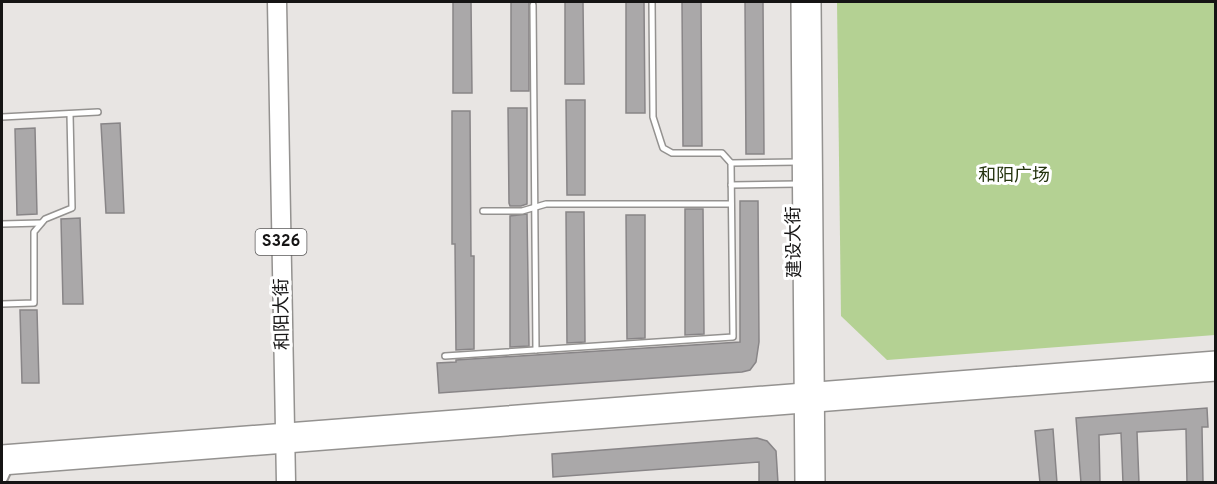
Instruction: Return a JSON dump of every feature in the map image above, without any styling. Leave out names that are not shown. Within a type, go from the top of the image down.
[{"type":"main road","name":"和阳大街","points":[[277,2],[289,438],[295,483]]},
{"type":"main road","name":"和阳大街","points":[[286,2],[289,438],[286,483]]},
{"type":"main road","name":"建设大街","points":[[799,2],[800,162],[809,398],[817,483]]},
{"type":"main road","name":"建设大街","points":[[803,483],[809,398],[813,2]]},
{"type":"main road","points":[[809,398],[1215,359]]},
{"type":"main road","points":[[3,466],[289,438],[809,398],[1215,373]]},
{"type":"lane","points":[[445,356],[733,337],[731,163],[722,153],[672,153],[663,148],[653,117],[652,2]]},
{"type":"lane","points":[[533,5],[536,350]]},
{"type":"lane","points":[[2,117],[98,112]]},
{"type":"lane","points":[[2,304],[34,303],[34,232],[51,216],[72,208],[70,114]]},
{"type":"lane","points":[[731,163],[800,162]]},
{"type":"lane","points":[[731,185],[801,184]]},
{"type":"lane","points":[[483,210],[522,211],[546,204],[731,204]]},
{"type":"lane","points":[[2,224],[41,223]]},
{"type":"green space","name":"和阳广场","points":[[837,2],[1215,2],[1215,335],[887,360],[841,316]]},
{"type":"building","points":[[453,2],[471,2],[472,93],[453,93]]},
{"type":"building","points":[[511,2],[529,2],[529,91],[511,91]]},
{"type":"building","points":[[565,2],[583,2],[584,84],[565,84]]},
{"type":"building","points":[[626,2],[644,2],[645,113],[626,113]]},
{"type":"building","points":[[682,2],[701,2],[702,146],[683,146]]},
{"type":"building","points":[[745,2],[763,2],[764,154],[746,154]]},
{"type":"building","points":[[566,100],[585,100],[585,195],[567,195]]},
{"type":"building","points":[[508,108],[527,108],[527,204],[521,206],[510,206],[509,203]]},
{"type":"building","points":[[452,111],[470,111],[471,256],[474,256],[474,349],[456,350],[455,244],[452,244]]},
{"type":"building","points":[[120,123],[124,213],[106,213],[101,124]]},
{"type":"building","points":[[35,128],[37,214],[17,215],[15,129]]},
{"type":"building","points":[[740,201],[758,201],[759,342],[756,362],[750,370],[439,393],[437,363],[740,342]]},
{"type":"building","points":[[685,209],[703,209],[704,334],[685,335]]},
{"type":"building","points":[[566,212],[584,212],[585,342],[567,343]]},
{"type":"building","points":[[527,214],[529,346],[510,347],[510,216]]},
{"type":"building","points":[[626,215],[645,215],[645,338],[627,339]]},
{"type":"building","points":[[80,218],[83,304],[63,304],[61,219]]},
{"type":"building","points":[[20,310],[37,310],[39,383],[22,383]]},
{"type":"building","points":[[1207,408],[1208,427],[1202,427],[1203,483],[1187,483],[1186,429],[1137,432],[1139,483],[1123,483],[1121,433],[1099,435],[1100,483],[1081,483],[1076,418]]},
{"type":"building","points":[[1053,429],[1057,483],[1040,483],[1035,431]]},
{"type":"building","points":[[757,438],[767,441],[776,451],[778,483],[759,483],[759,462],[553,477],[552,454]]}]
